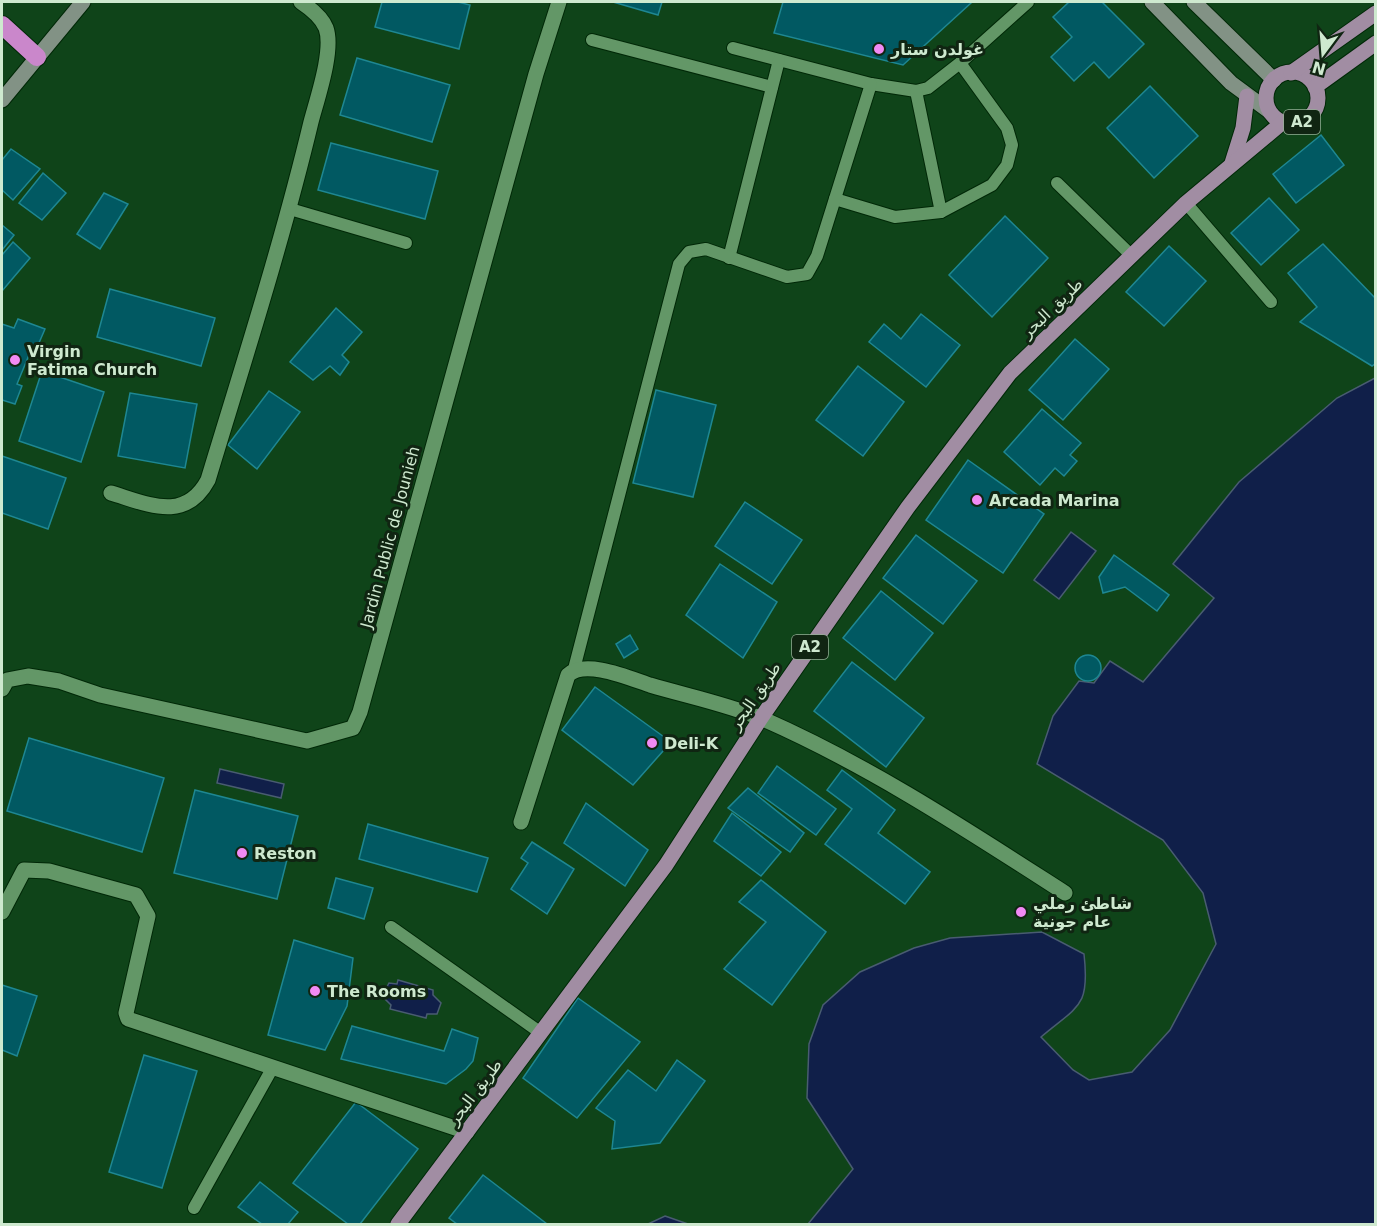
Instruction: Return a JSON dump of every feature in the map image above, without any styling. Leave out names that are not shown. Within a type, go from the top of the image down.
[{"type":"highway","points":[[2,25],[36,57]]},
{"type":"main road","points":[[2,100],[83,2]]},
{"type":"main road","points":[[1152,2],[1231,83],[1269,111]]},
{"type":"main road","points":[[1194,2],[1274,80],[1291,73],[1376,13]]},
{"type":"main road","name":"A2","points":[[1315,87],[1376,43]]},
{"type":"main road","name":"A2","points":[[1274,80],[1266,95],[1269,111],[1283,122],[1300,123],[1314,112],[1318,104],[1315,87],[1310,79],[1291,73]]},
{"type":"main road","points":[[1232,164],[1243,128],[1247,96]]},
{"type":"main road","name":"طريق البحر","points":[[398,1224],[666,865],[761,718],[908,507],[1010,373],[1186,203],[1283,122]]},
{"type":"street","points":[[111,493],[173,507],[189,503],[200,496],[208,480],[290,209],[327,47],[326,29],[319,18],[301,2]]},
{"type":"street","name":"Jardin Public de Jounieh","points":[[2,689],[7,680],[28,676],[59,681],[100,695],[307,741],[353,728],[360,712],[536,74],[559,2]]},
{"type":"street","points":[[521,822],[568,675],[574,669],[584,668],[611,673],[761,718],[924,801],[1065,893]]},
{"type":"street","points":[[2,912],[24,870],[49,871],[136,895],[148,916],[126,1013],[128,1019],[467,1132]]},
{"type":"lane","points":[[733,48],[871,84],[916,91],[928,88],[960,63],[1028,2]]},
{"type":"lane","points":[[592,40],[772,87]]},
{"type":"lane","points":[[729,258],[779,60]]},
{"type":"lane","points":[[835,199],[895,217],[941,212],[992,185],[1007,165],[1012,145],[1006,128],[960,63]]},
{"type":"lane","points":[[574,669],[679,264],[689,252],[706,249],[787,277],[807,274],[817,256],[871,84]]},
{"type":"lane","points":[[916,91],[941,212]]},
{"type":"lane","points":[[1057,183],[1132,256]]},
{"type":"lane","points":[[1186,203],[1271,302]]},
{"type":"lane","points":[[290,209],[406,243]]},
{"type":"lane","points":[[392,927],[541,1033]]},
{"type":"lane","points":[[194,1208],[273,1067]]},
{"type":"water","points":[[1375,378],[1375,1224],[808,1224],[853,1169],[807,1098],[809,1044],[823,1005],[860,972],[914,948],[950,938],[1042,932],[1084,954],[1085,985],[1079,1003],[1073,1011],[1041,1037],[1073,1070],[1089,1080],[1132,1072],[1170,1030],[1216,944],[1203,893],[1163,840],[1037,764],[1053,716],[1079,681],[1094,683],[1110,661],[1143,682],[1214,598],[1173,564],[1239,482],[1337,398]]},
{"type":"water","points":[[1071,532],[1096,551],[1059,599],[1034,580]]},
{"type":"water","points":[[220,769],[284,784],[281,798],[217,783]]},
{"type":"water","points":[[398,980],[433,990],[433,995],[441,1003],[437,1014],[427,1014],[426,1018],[390,1009],[391,1005],[382,996],[389,983],[397,984]]},
{"type":"water","points":[[665,1216],[688,1224],[648,1224]]},
{"type":"building","points":[[382,2],[458,2],[470,5],[459,49],[375,27]]},
{"type":"building","points":[[613,2],[662,2],[658,15]]},
{"type":"building","name":"غولدن ستار","points":[[783,2],[971,3],[903,65],[774,33]]},
{"type":"building","points":[[1069,2],[1102,2],[1144,44],[1109,78],[1094,62],[1074,81],[1051,57],[1072,37],[1053,17]]},
{"type":"building","points":[[357,58],[450,85],[432,142],[340,115]]},
{"type":"building","points":[[1150,86],[1198,136],[1154,178],[1107,128]]},
{"type":"building","points":[[1321,135],[1344,165],[1296,203],[1273,174]]},
{"type":"building","points":[[331,143],[438,171],[425,219],[318,190]]},
{"type":"building","points":[[11,149],[40,169],[13,200],[2,190],[2,160]]},
{"type":"building","points":[[43,173],[66,193],[42,220],[19,203]]},
{"type":"building","points":[[104,193],[128,204],[100,249],[77,234]]},
{"type":"building","points":[[1269,198],[1299,230],[1261,265],[1231,233]]},
{"type":"building","points":[[1005,216],[1048,258],[992,317],[949,275]]},
{"type":"building","points":[[2,225],[14,235],[2,250]]},
{"type":"building","points":[[13,242],[30,258],[2,291],[2,255]]},
{"type":"building","points":[[1323,244],[1376,299],[1376,363],[1372,366],[1300,322],[1317,307],[1288,273]]},
{"type":"building","points":[[1169,246],[1206,281],[1164,326],[1126,292]]},
{"type":"building","points":[[110,289],[215,318],[201,366],[97,337]]},
{"type":"building","points":[[336,308],[362,332],[342,355],[349,362],[340,375],[330,366],[313,380],[290,362]]},
{"type":"building","points":[[921,314],[960,345],[926,387],[869,342],[884,324],[901,339]]},
{"type":"building","name":"Virgin Fatima Church","points":[[18,319],[45,329],[35,352],[27,350],[29,355],[17,384],[22,386],[15,404],[2,400],[2,324],[14,328]]},
{"type":"building","points":[[1075,339],[1109,369],[1063,420],[1029,390]]},
{"type":"building","points":[[858,366],[904,402],[863,456],[816,420]]},
{"type":"building","points":[[42,371],[104,392],[81,462],[19,441]]},
{"type":"building","points":[[656,390],[716,405],[693,497],[633,483]]},
{"type":"building","points":[[269,391],[300,412],[257,469],[228,445]]},
{"type":"building","points":[[130,393],[197,404],[185,468],[118,456]]},
{"type":"building","points":[[1042,409],[1081,443],[1070,455],[1077,461],[1064,476],[1055,468],[1040,485],[1004,452]]},
{"type":"building","points":[[2,456],[66,478],[48,529],[2,513]]},
{"type":"building","points":[[968,460],[1044,514],[1003,573],[926,520]]},
{"type":"building","points":[[745,502],[802,540],[772,584],[715,546]]},
{"type":"building","points":[[916,535],[977,581],[943,624],[883,578]]},
{"type":"building","points":[[1114,555],[1169,595],[1157,611],[1125,587],[1103,593],[1099,577]]},
{"type":"building","points":[[720,564],[777,602],[743,658],[686,615]]},
{"type":"building","points":[[881,591],[933,633],[895,680],[843,638]]},
{"type":"building","points":[[630,635],[638,649],[624,658],[616,644]]},
{"type":"building","points":[[1088,655],[1097,659],[1101,668],[1097,677],[1088,681],[1079,677],[1075,668],[1079,659]]},
{"type":"building","points":[[852,662],[924,718],[886,767],[814,711]]},
{"type":"building","points":[[595,687],[671,742],[633,785],[562,730]]},
{"type":"building","points":[[29,738],[164,778],[142,852],[7,811]]},
{"type":"building","points":[[777,766],[836,809],[816,835],[758,793]]},
{"type":"building","points":[[842,770],[895,810],[878,833],[930,872],[905,904],[825,844],[852,809],[827,790]]},
{"type":"building","points":[[748,788],[804,833],[790,852],[728,808]]},
{"type":"building","points":[[195,790],[298,816],[277,899],[174,873]]},
{"type":"building","points":[[586,803],[648,850],[625,886],[564,843]]},
{"type":"building","points":[[732,813],[781,852],[761,876],[714,841]]},
{"type":"building","points":[[368,824],[488,858],[477,892],[359,859]]},
{"type":"building","points":[[532,842],[574,869],[547,914],[511,889],[528,863],[521,858]]},
{"type":"building","points":[[336,878],[373,888],[364,919],[328,908]]},
{"type":"building","points":[[761,880],[826,932],[772,1005],[724,969],[766,922],[739,902]]},
{"type":"building","name":"The Rooms","points":[[294,940],[353,958],[347,1006],[325,1050],[268,1035]]},
{"type":"building","points":[[2,985],[37,996],[17,1056],[2,1050]]},
{"type":"building","points":[[578,998],[640,1042],[577,1118],[523,1078]]},
{"type":"building","points":[[352,1026],[444,1051],[452,1029],[478,1038],[473,1061],[446,1084],[341,1059]]},
{"type":"building","points":[[144,1055],[197,1071],[162,1188],[109,1172]]},
{"type":"building","points":[[677,1060],[705,1081],[660,1143],[612,1149],[615,1121],[596,1108],[628,1070],[656,1091]]},
{"type":"building","points":[[356,1102],[418,1149],[360,1224],[348,1224],[293,1183]]},
{"type":"building","points":[[483,1175],[547,1224],[457,1224],[449,1218]]},
{"type":"building","points":[[260,1182],[298,1212],[288,1224],[262,1224],[238,1207]]},
{"type":"place","name":"غولدن ستار","points":[[879,49]]},
{"type":"place","name":"Virgin Fatima Church","points":[[15,360]]},
{"type":"place","name":"Arcada Marina","points":[[977,500]]},
{"type":"place","name":"Deli-K","points":[[652,743]]},
{"type":"place","name":"Reston","points":[[242,853]]},
{"type":"place","name":"شاطئ رملي عام جونية","points":[[1021,912]]},
{"type":"place","name":"The Rooms","points":[[315,991]]}]
